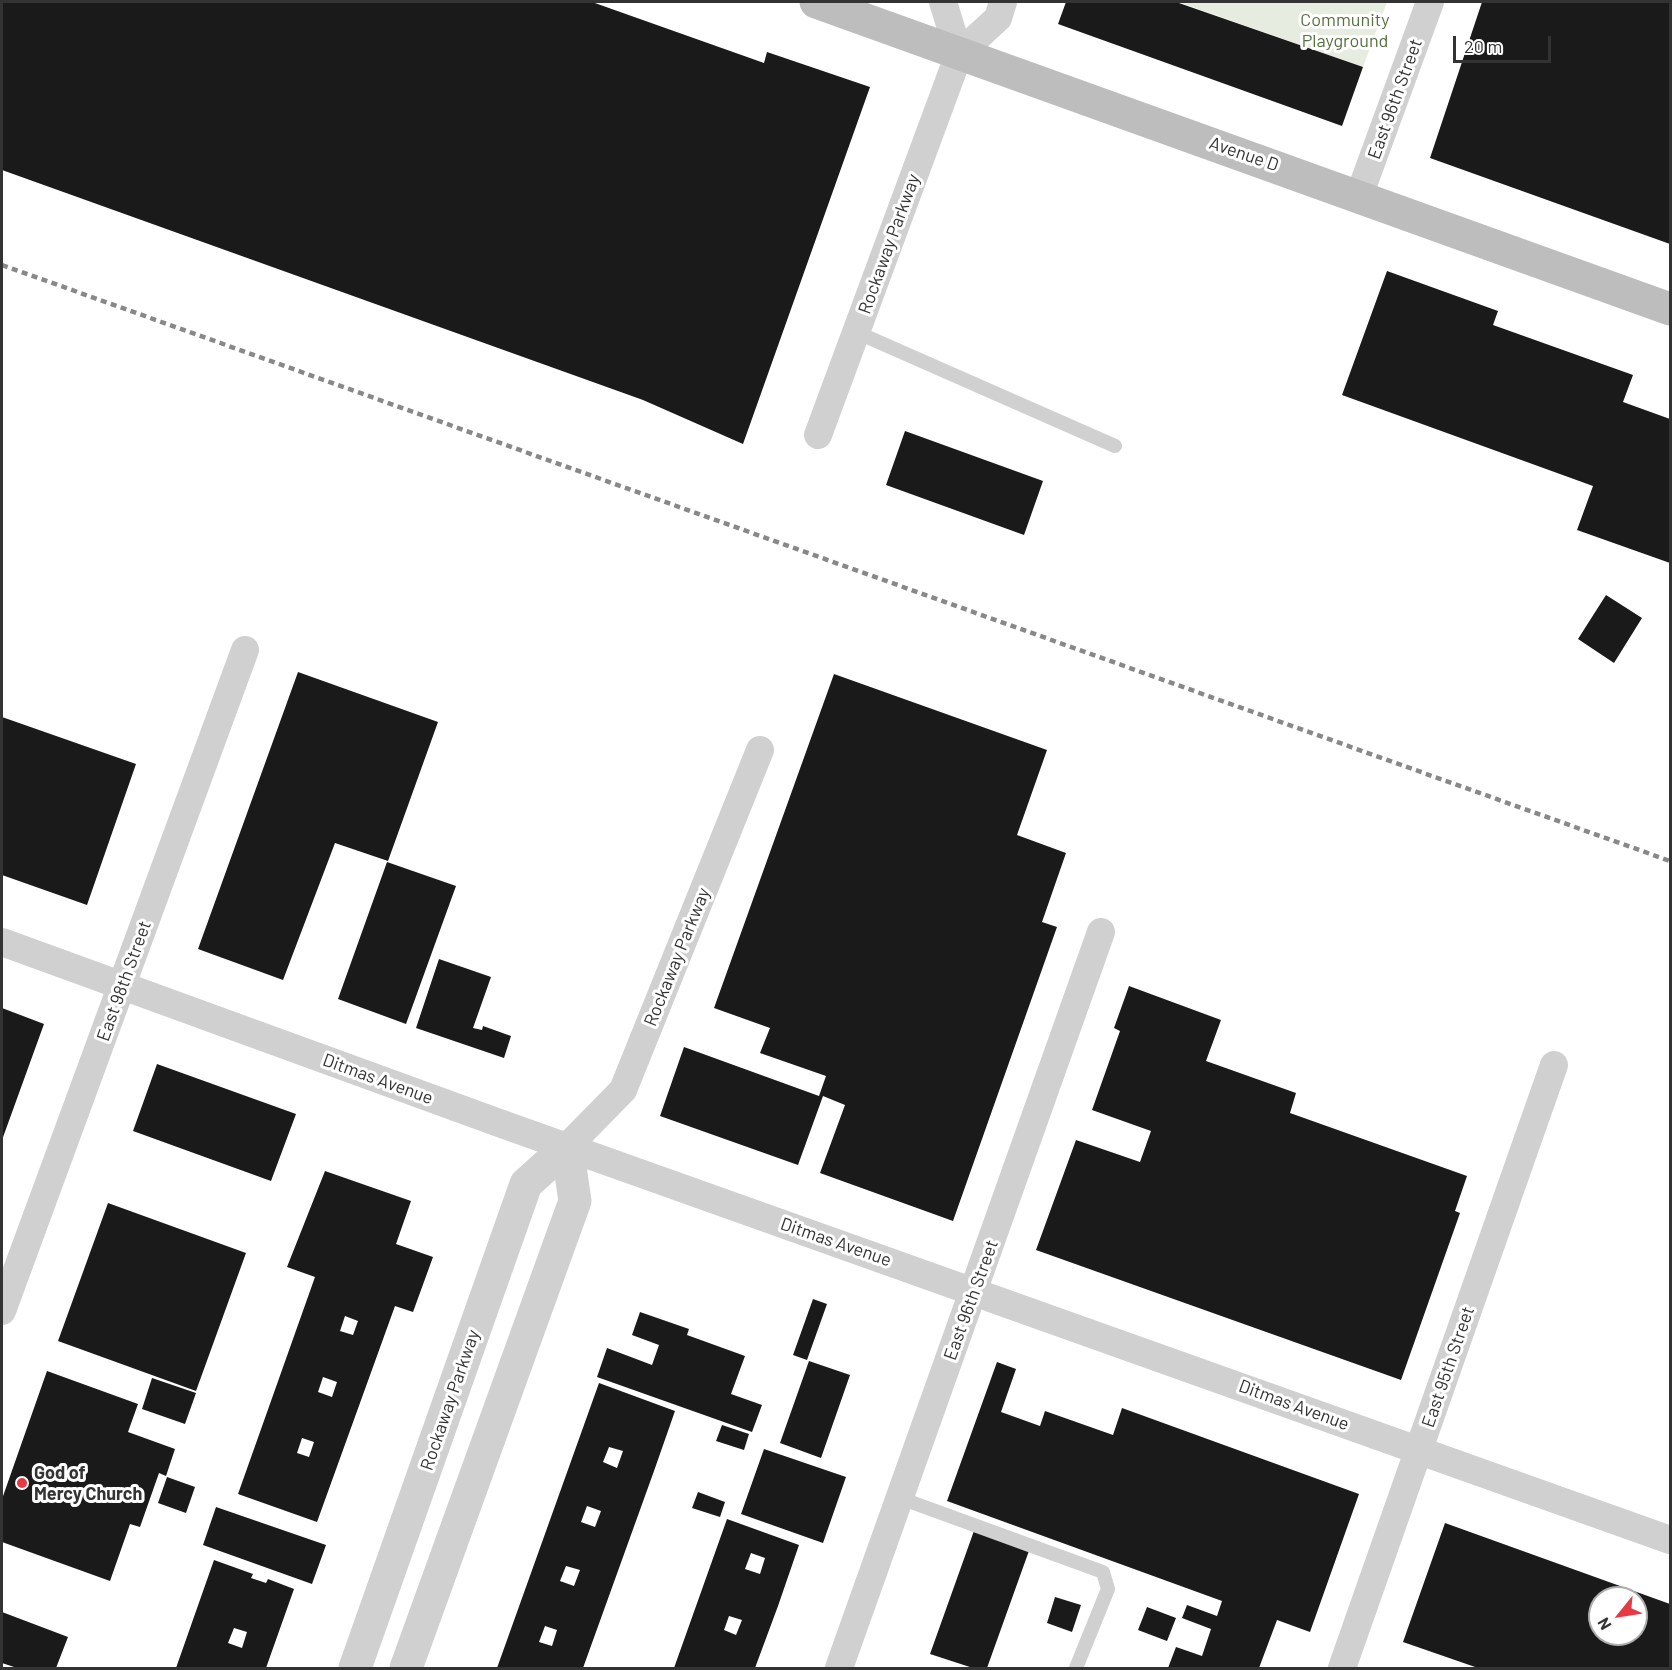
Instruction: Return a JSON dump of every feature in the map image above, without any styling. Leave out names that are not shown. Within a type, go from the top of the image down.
[{"type":"main road","name":"Avenue D","points":[[816,2],[1671,309]]},
{"type":"street","points":[[943,2],[959,54]]},
{"type":"street","name":"Rockaway Parkway","points":[[818,435],[959,54],[998,18],[1004,2]]},
{"type":"street","name":"East 96th Street","points":[[1359,196],[1430,2]]},
{"type":"street","name":"East 98th Street","points":[[2,1311],[245,650]]},
{"type":"street","name":"Rockaway Parkway","points":[[356,1668],[526,1184],[567,1147],[623,1090],[760,750]]},
{"type":"street","name":"East 96th Street","points":[[839,1668],[1101,932]]},
{"type":"street","name":"Ditmas Avenue","points":[[2,942],[567,1147],[1671,1539]]},
{"type":"street","name":"East 95th Street","points":[[1342,1668],[1554,1065]]},
{"type":"street","points":[[406,1668],[575,1201],[567,1147]]},
{"type":"lane","points":[[856,333],[1115,446]]},
{"type":"lane","points":[[900,1498],[1103,1572],[1108,1588],[1076,1668]]},
{"type":"green space","name":"Community Playground","points":[[1178,2],[1387,2],[1363,67]]},
{"type":"building","points":[[2,2],[592,2],[764,63],[767,52],[870,87],[743,444],[643,400],[2,170]]},
{"type":"building","points":[[1066,2],[1176,2],[1363,67],[1342,126],[1058,24]]},
{"type":"building","points":[[1482,2],[1670,2],[1670,244],[1430,158]]},
{"type":"building","points":[[1387,271],[1498,311],[1493,325],[1633,375],[1623,402],[1670,419],[1670,563],[1577,530],[1593,486],[1342,395]]},
{"type":"building","points":[[905,431],[1043,481],[1024,535],[886,485]]},
{"type":"building","points":[[1606,595],[1642,618],[1614,663],[1578,639]]},
{"type":"building","points":[[298,672],[438,722],[388,861],[335,843],[283,980],[198,949]]},
{"type":"building","points":[[834,674],[1047,750],[1017,835],[1066,853],[1042,922],[1057,927],[953,1221],[820,1173],[845,1105],[823,1096],[798,1165],[660,1116],[684,1047],[819,1096],[826,1076],[760,1053],[770,1028],[714,1008]]},
{"type":"building","points":[[2,717],[136,764],[87,905],[2,875]]},
{"type":"building","points":[[387,862],[456,886],[406,1024],[338,999]]},
{"type":"building","points":[[439,959],[491,977],[473,1028],[482,1030],[483,1026],[511,1036],[504,1058],[416,1028]]},
{"type":"building","points":[[1129,986],[1221,1020],[1206,1061],[1296,1093],[1290,1113],[1467,1176],[1455,1211],[1460,1213],[1401,1380],[1036,1250],[1076,1140],[1140,1162],[1151,1131],[1092,1110],[1120,1031],[1114,1028]]},
{"type":"building","points":[[2,1008],[44,1024],[2,1140]]},
{"type":"building","points":[[157,1064],[296,1114],[271,1181],[133,1131]]},
{"type":"building","points":[[325,1171],[411,1201],[396,1244],[433,1257],[413,1312],[395,1306],[317,1522],[238,1494],[315,1277],[287,1267]],"holes":[[[345,1316],[358,1321],[353,1335],[340,1331]],[[323,1377],[337,1382],[332,1397],[318,1392]],[[302,1438],[314,1442],[309,1457],[297,1453]]]},
{"type":"building","points":[[108,1203],[246,1253],[196,1391],[58,1341]]},
{"type":"building","points":[[813,1299],[827,1304],[807,1360],[793,1355]]},
{"type":"building","points":[[640,1312],[689,1329],[687,1335],[745,1356],[731,1394],[762,1405],[752,1432],[597,1377],[607,1348],[652,1365],[659,1345],[632,1335]]},
{"type":"building","points":[[809,1361],[850,1375],[821,1458],[780,1443]]},
{"type":"building","points":[[997,1362],[1016,1369],[1001,1412],[1040,1426],[1045,1411],[1113,1435],[1122,1408],[1359,1494],[1310,1632],[1277,1620],[1259,1668],[1168,1668],[1176,1647],[1202,1656],[1211,1629],[1182,1618],[1187,1605],[1217,1616],[1222,1601],[947,1501]]},
{"type":"building","points":[[47,1371],[138,1404],[128,1432],[175,1449],[166,1476],[159,1473],[140,1527],[130,1524],[110,1581],[2,1542],[2,1499]]},
{"type":"building","points":[[152,1378],[196,1393],[185,1424],[142,1409]]},
{"type":"building","points":[[599,1383],[675,1411],[583,1668],[497,1668]],"holes":[[[609,1447],[623,1451],[617,1468],[603,1462]],[[587,1506],[601,1511],[595,1527],[581,1522]],[[566,1566],[580,1570],[574,1586],[560,1581]],[[545,1626],[557,1630],[552,1646],[539,1642]]]},
{"type":"building","points":[[722,1425],[749,1434],[744,1450],[716,1441]]},
{"type":"building","points":[[764,1449],[846,1477],[823,1543],[741,1514]]},
{"type":"building","points":[[167,1477],[195,1487],[186,1513],[158,1503]]},
{"type":"building","points":[[698,1492],[725,1502],[720,1517],[692,1508]]},
{"type":"building","points":[[216,1507],[326,1545],[312,1584],[203,1545]]},
{"type":"building","points":[[727,1519],[799,1545],[755,1668],[674,1668]],"holes":[[[751,1553],[765,1558],[760,1574],[745,1569]],[[729,1616],[742,1620],[736,1635],[724,1630]]]},
{"type":"building","points":[[1445,1523],[1620,1586],[1588,1586],[1588,1646],[1648,1646],[1648,1596],[1670,1604],[1670,1668],[1478,1668],[1403,1642]]},
{"type":"building","points":[[975,1528],[1030,1548],[987,1668],[973,1668],[930,1654]]},
{"type":"building","points":[[214,1560],[253,1574],[251,1578],[266,1583],[268,1579],[294,1589],[266,1668],[176,1668]],"holes":[[[234,1628],[247,1632],[242,1648],[228,1643]]]},
{"type":"building","points":[[1055,1597],[1081,1605],[1072,1632],[1047,1623]]},
{"type":"building","points":[[1147,1607],[1176,1618],[1167,1641],[1138,1630]]},
{"type":"building","points":[[2,1612],[68,1637],[56,1668],[17,1668],[2,1663]]},
{"type":"railway","points":[[2,265],[1670,861]]},
{"type":"place","name":"God of Mercy Church","points":[[22,1483]]}]
